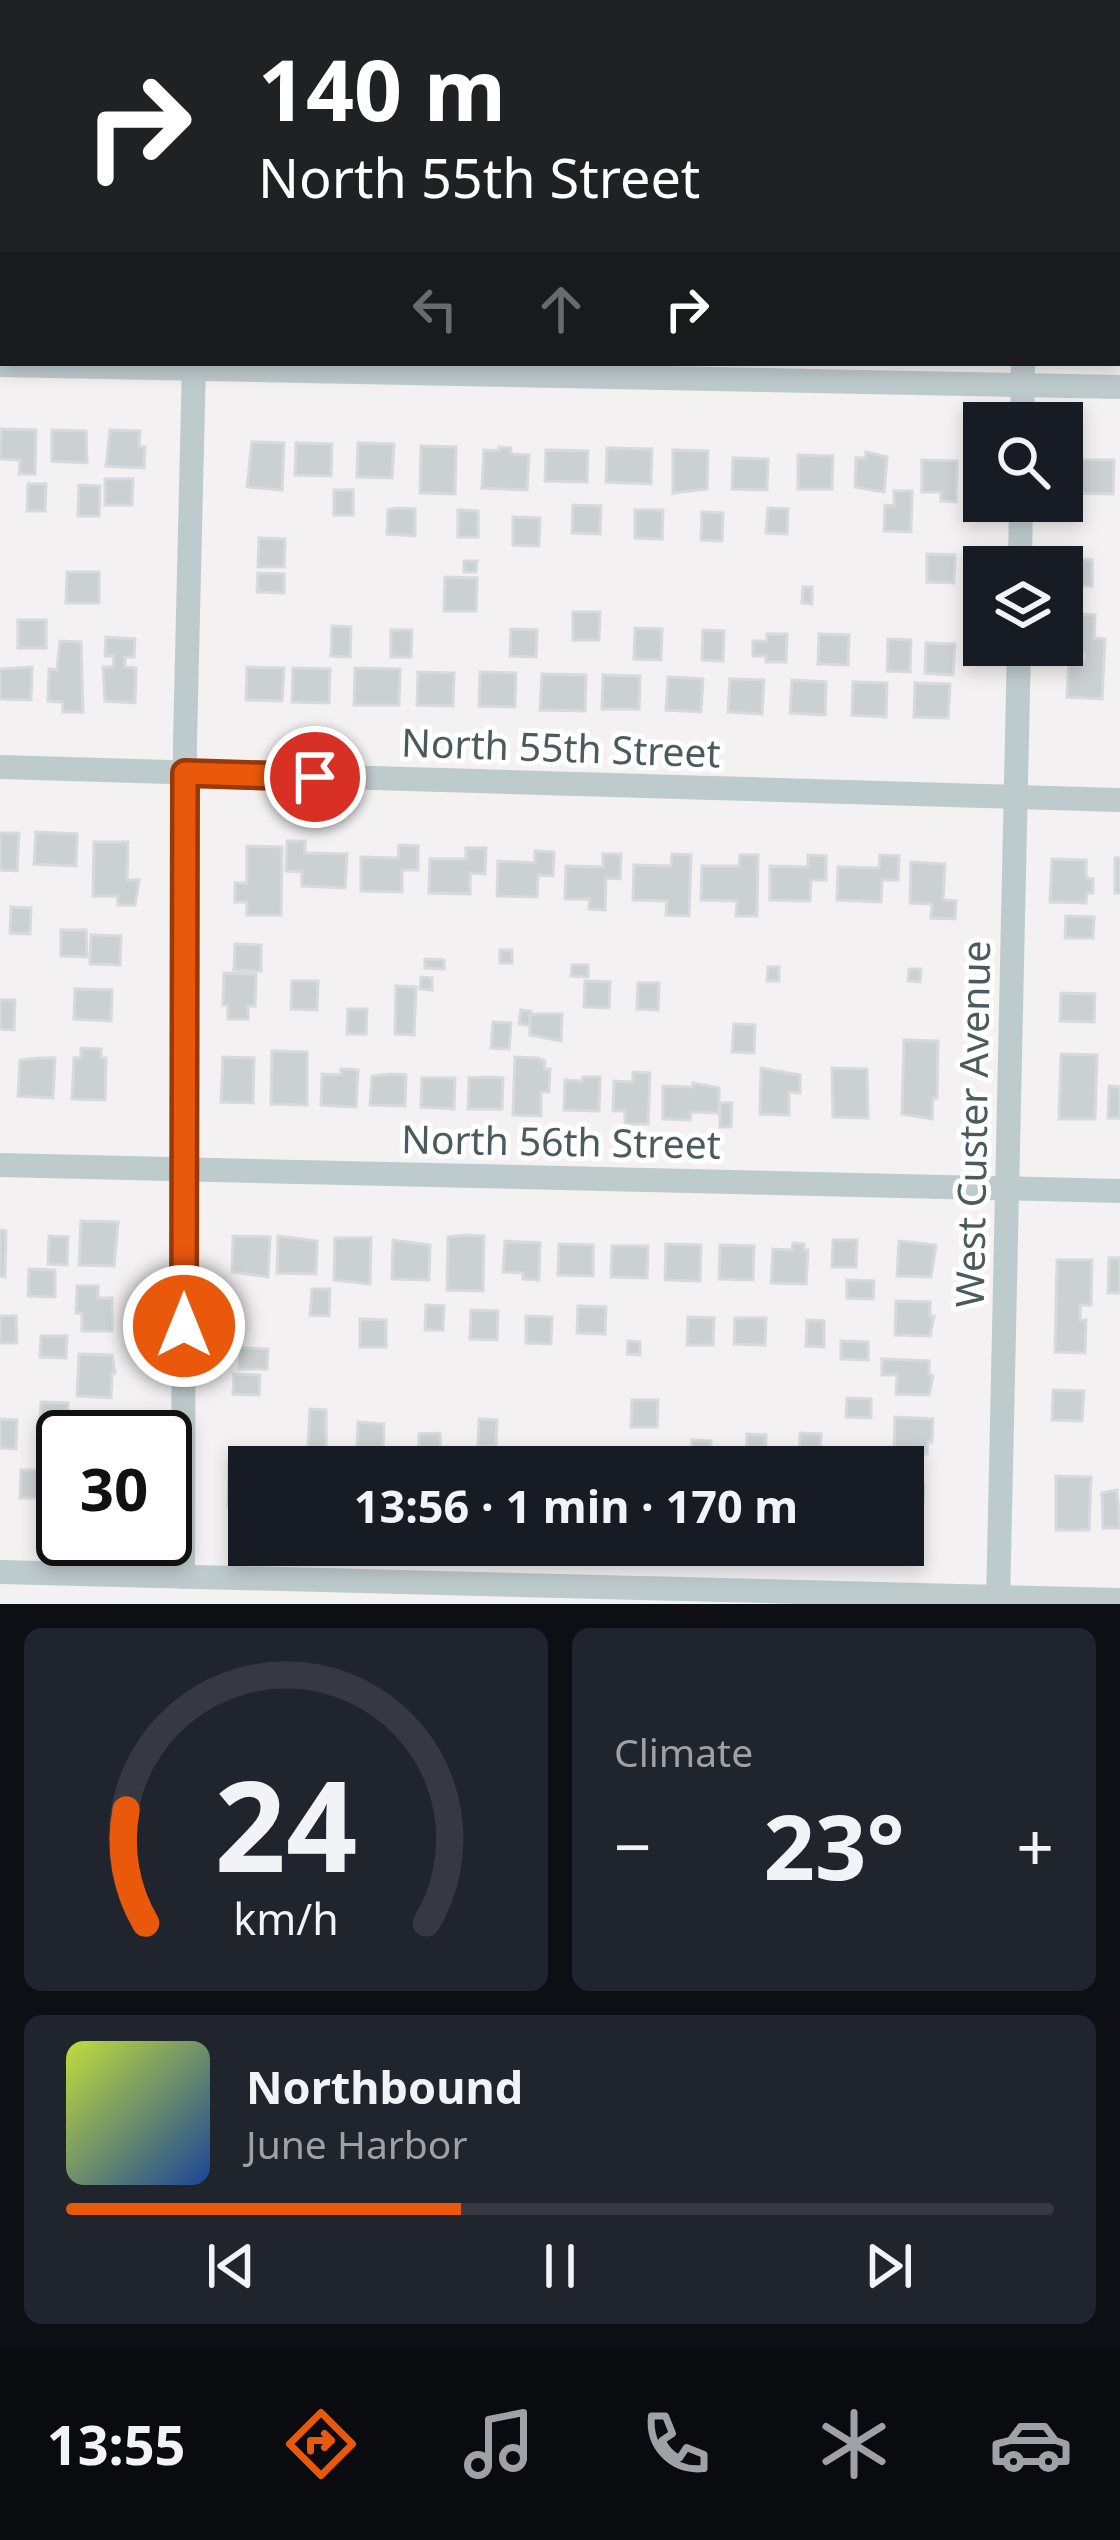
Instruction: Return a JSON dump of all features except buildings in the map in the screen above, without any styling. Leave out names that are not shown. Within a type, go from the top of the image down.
[{"type":"street","points":[[183,1577],[185,773],[194,366],[1023,374],[1120,387]]},
{"type":"street","name":"West Custer Avenue","points":[[998,1601],[1018,666]]},
{"type":"street","name":"North 55th Street","points":[[0,767],[1120,800]]},
{"type":"street","name":"North 56th Street","points":[[0,1165],[1120,1191]]},
{"type":"street","points":[[0,1572],[686,1596],[1120,1600]]},
{"type":"route","points":[[184,1326],[185,773],[315,777]]}]
